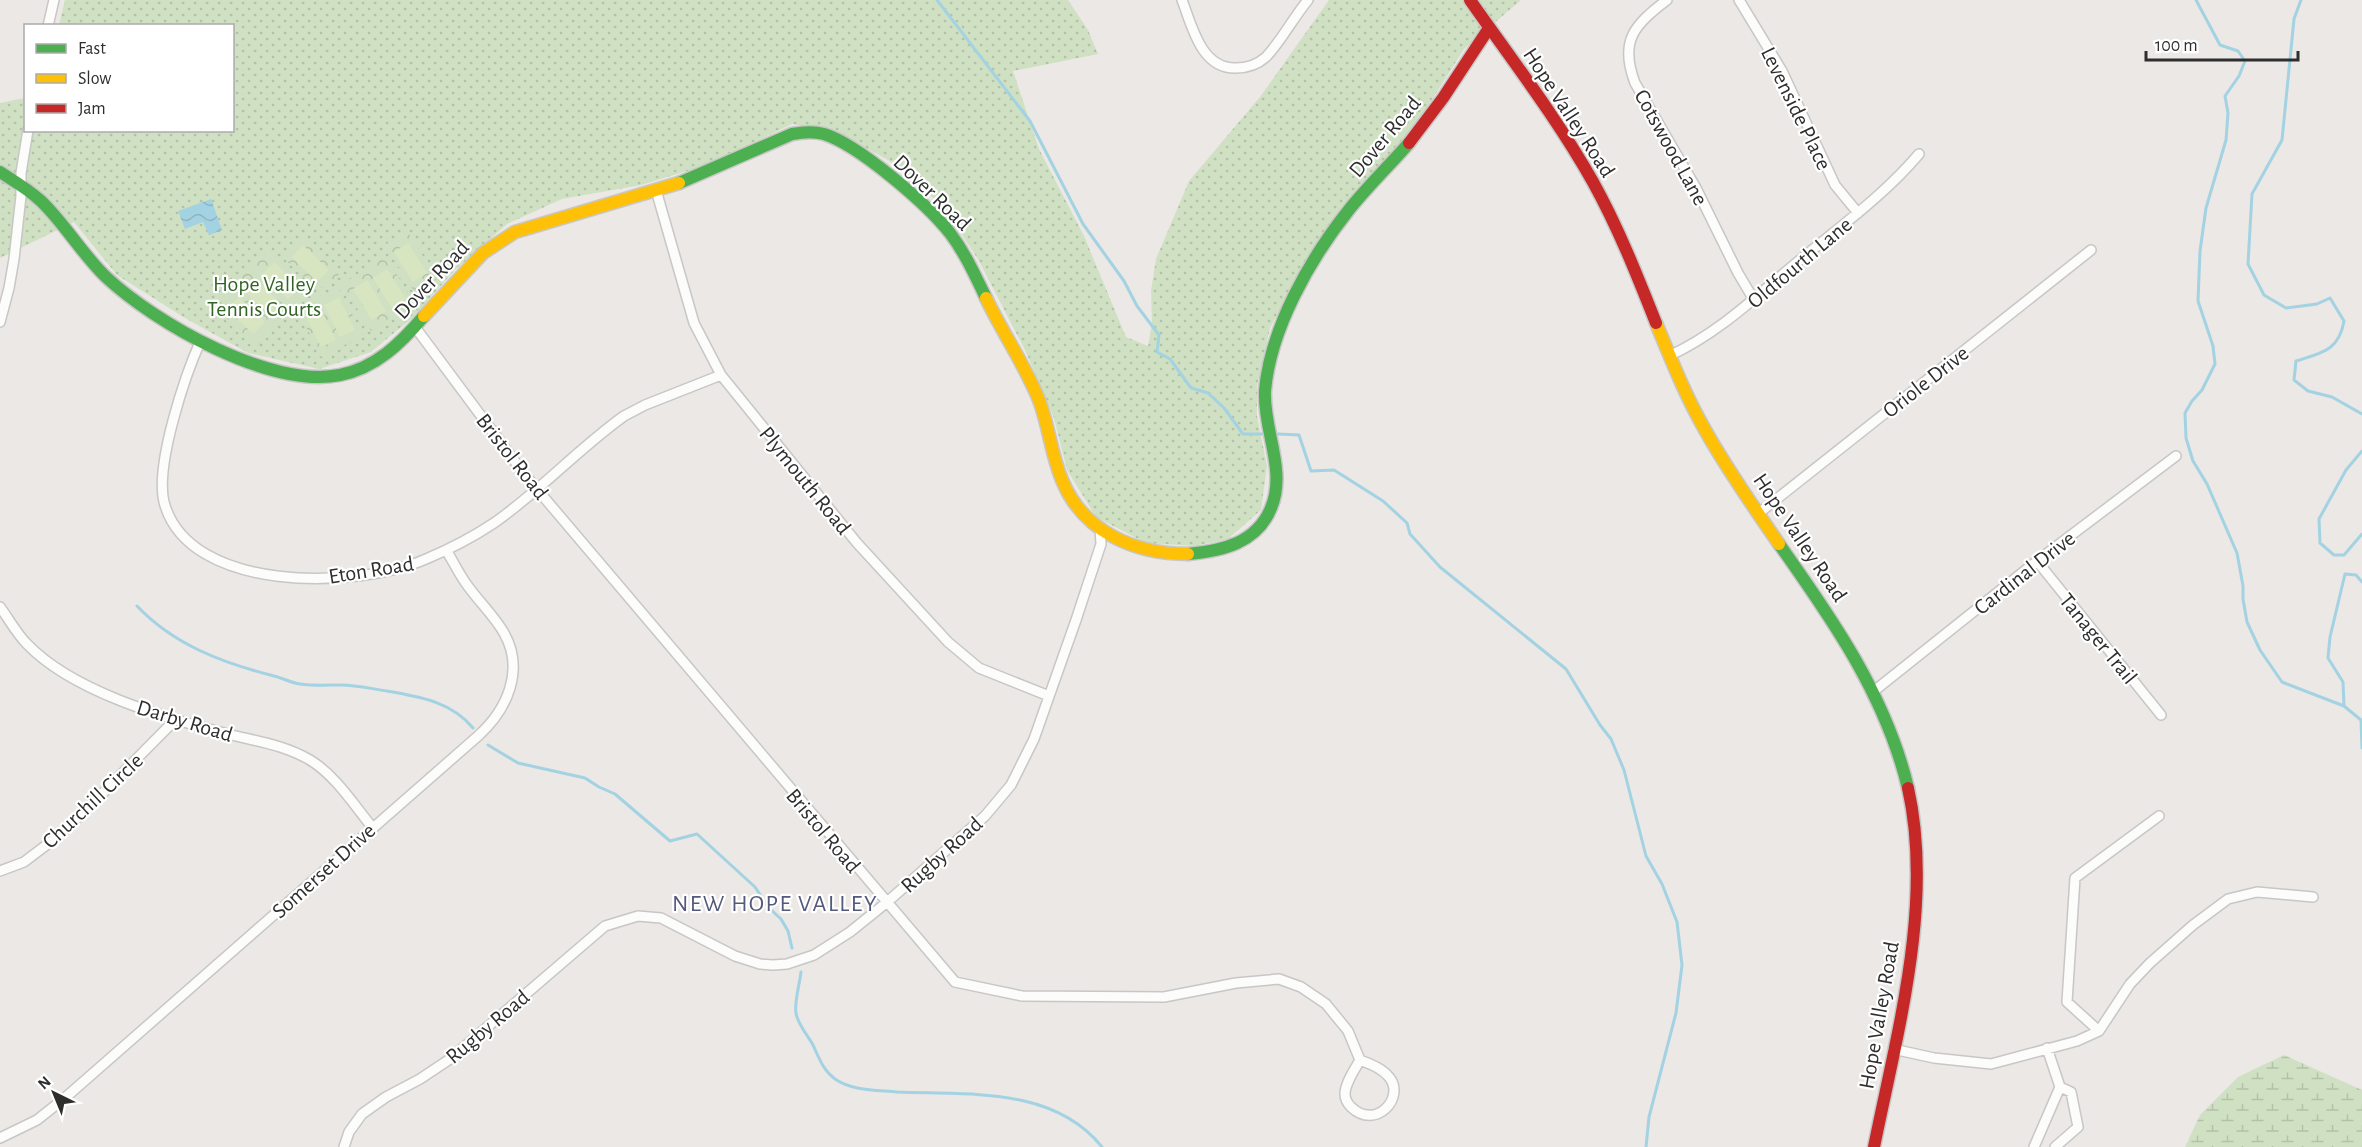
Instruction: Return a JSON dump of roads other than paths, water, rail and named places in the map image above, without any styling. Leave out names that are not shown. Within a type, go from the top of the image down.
[{"type":"street","points":[[48,24],[54,0]]},
{"type":"street","points":[[1182,0],[1202,49],[1215,62],[1231,68],[1250,67],[1265,58],[1308,0]]},
{"type":"street","name":"Hope Valley Road","points":[[1470,0],[1576,154],[1598,190],[1628,254],[1669,356],[1705,431],[1847,642],[1874,691],[1891,729],[1911,806],[1917,850],[1917,876],[1912,954],[1874,1147]]},
{"type":"street","name":"Cotswood Lane","points":[[1667,0],[1644,18],[1633,32],[1628,51],[1629,66],[1635,83],[1691,179],[1754,300]]},
{"type":"street","name":"Levenside Place","points":[[1739,0],[1787,80],[1835,185],[1858,213]]},
{"type":"street","name":"Dover Road","points":[[0,172],[21,184],[44,204],[84,254],[118,287],[145,308],[201,340],[256,365],[295,374],[333,376],[356,370],[380,358],[400,343],[483,254],[498,242],[529,227],[697,176],[777,140],[801,133],[813,132],[827,135],[886,172],[943,225],[959,246],[1030,380],[1048,427],[1065,490],[1076,505],[1100,529],[1126,544],[1142,550],[1173,556],[1202,553],[1235,545],[1251,535],[1264,522],[1273,498],[1276,460],[1266,412],[1266,388],[1273,352],[1287,314],[1306,273],[1327,240],[1356,202],[1428,120],[1489,28]]},
{"type":"street","points":[[0,322],[11,279],[21,173],[28,132]]},
{"type":"street","name":"Oldfourth Lane","points":[[1669,356],[1691,346],[1716,330],[1754,300],[1858,213],[1903,173],[1919,154]]},
{"type":"street","name":"Plymouth Road","points":[[656,190],[694,323],[721,375],[857,543],[948,642],[979,668],[1049,696]]},
{"type":"street","name":"Oriole Drive","points":[[1759,513],[2091,250]]},
{"type":"street","name":"Bristol Road","points":[[415,327],[536,488],[955,982],[1022,996],[1164,997],[1236,983],[1279,979],[1301,987],[1326,1004],[1348,1031],[1360,1060]]},
{"type":"street","name":"Eton Road","points":[[201,340],[184,385],[162,467],[165,503],[177,529],[191,544],[212,557],[243,569],[308,578],[334,578],[380,572],[424,561],[495,522],[624,416],[645,405],[721,375]]},
{"type":"street","name":"Cardinal Drive","points":[[1874,691],[2037,561],[2176,456]]},
{"type":"street","name":"Rugby Road","points":[[344,1147],[349,1132],[362,1114],[386,1097],[420,1080],[450,1059],[605,926],[638,916],[660,918],[735,956],[760,964],[787,964],[814,955],[850,932],[886,903],[1001,799],[1011,785],[1034,739],[1049,696],[1101,543],[1100,529]]},
{"type":"street","name":"Somerset Drive","points":[[0,1138],[25,1128],[50,1111],[484,731],[504,706],[511,687],[512,654],[505,635],[465,582],[446,550]]},
{"type":"street","name":"Tanager Trail","points":[[2037,561],[2161,715]]},
{"type":"street","name":"Darby Road","points":[[0,607],[27,644],[53,665],[99,691],[176,719],[227,734],[277,745],[310,760],[333,781],[372,827]]},
{"type":"street","name":"Churchill Circle","points":[[0,871],[24,862],[53,840],[176,719]]},
{"type":"street","points":[[2099,1031],[2067,1002],[2075,878],[2158,816]]},
{"type":"street","points":[[1893,1049],[1934,1058],[1991,1064],[2010,1061],[2047,1048],[2078,1041],[2099,1031],[2130,984],[2150,963],[2193,925],[2228,899],[2257,892],[2313,897]]},
{"type":"street","points":[[2034,1147],[2060,1087],[2047,1048]]},
{"type":"street","points":[[1360,1060],[1383,1071],[1390,1078],[1394,1087],[1393,1098],[1388,1106],[1378,1114],[1368,1117],[1357,1112],[1347,1103],[1345,1093],[1360,1060]]},
{"type":"street","points":[[2055,1147],[2078,1127],[2071,1092],[2060,1087]]},
{"type":"water","points":[[211,199],[222,230],[209,235],[203,222],[185,229],[178,211]]},
{"type":"waterway","points":[[937,0],[1030,121],[1083,224],[1159,335],[1157,352],[1170,359],[1191,388],[1208,393],[1224,408],[1243,434],[1262,434]]},
{"type":"waterway","points":[[2196,0],[2220,45],[2238,51],[2245,61],[2239,76],[2225,96],[2228,113],[2226,140],[2206,208],[2200,251],[2198,301],[2213,346],[2215,364],[2202,390],[2185,413],[2186,438],[2193,461],[2207,484],[2237,553],[2247,622],[2260,650],[2282,682],[2344,706]]},
{"type":"waterway","points":[[2301,0],[2294,19],[2282,140],[2252,194],[2248,264],[2264,295],[2286,308],[2317,304],[2330,298],[2344,321],[2342,331],[2328,349],[2296,361],[2294,380],[2308,391],[2332,397],[2362,414]]},
{"type":"waterway","points":[[1278,434],[1299,435],[1311,471],[1334,470],[1383,501],[1407,523],[1410,534],[1440,567],[1566,669],[1611,739],[1624,770],[1646,856],[1662,884],[1677,922],[1682,965],[1676,1013],[1649,1117],[1646,1147]]},
{"type":"waterway","points":[[2362,451],[2346,470],[2319,519],[2320,543],[2334,555],[2344,555],[2362,534]]},
{"type":"waterway","points":[[2362,582],[2356,575],[2345,574],[2330,637],[2328,658],[2343,682],[2344,706],[2361,720],[2362,748]]},
{"type":"waterway","points":[[137,606],[151,620],[183,642],[236,665],[297,683],[353,686],[422,698],[445,706],[473,728]]},
{"type":"waterway","points":[[488,745],[518,763],[585,778],[615,794],[670,841],[697,834],[755,887],[768,907],[781,919],[788,931],[792,948]]},
{"type":"waterway","points":[[801,972],[796,1004],[797,1017],[824,1068],[835,1079],[857,1088],[980,1095],[1034,1104],[1059,1113],[1082,1127],[1102,1147]]},
{"type":"district","name":"NEW HOPE VALLEY","points":[[775,903]]},
{"type":"park label","name":"Hope Valley Tennis Courts","points":[[264,296]]}]
